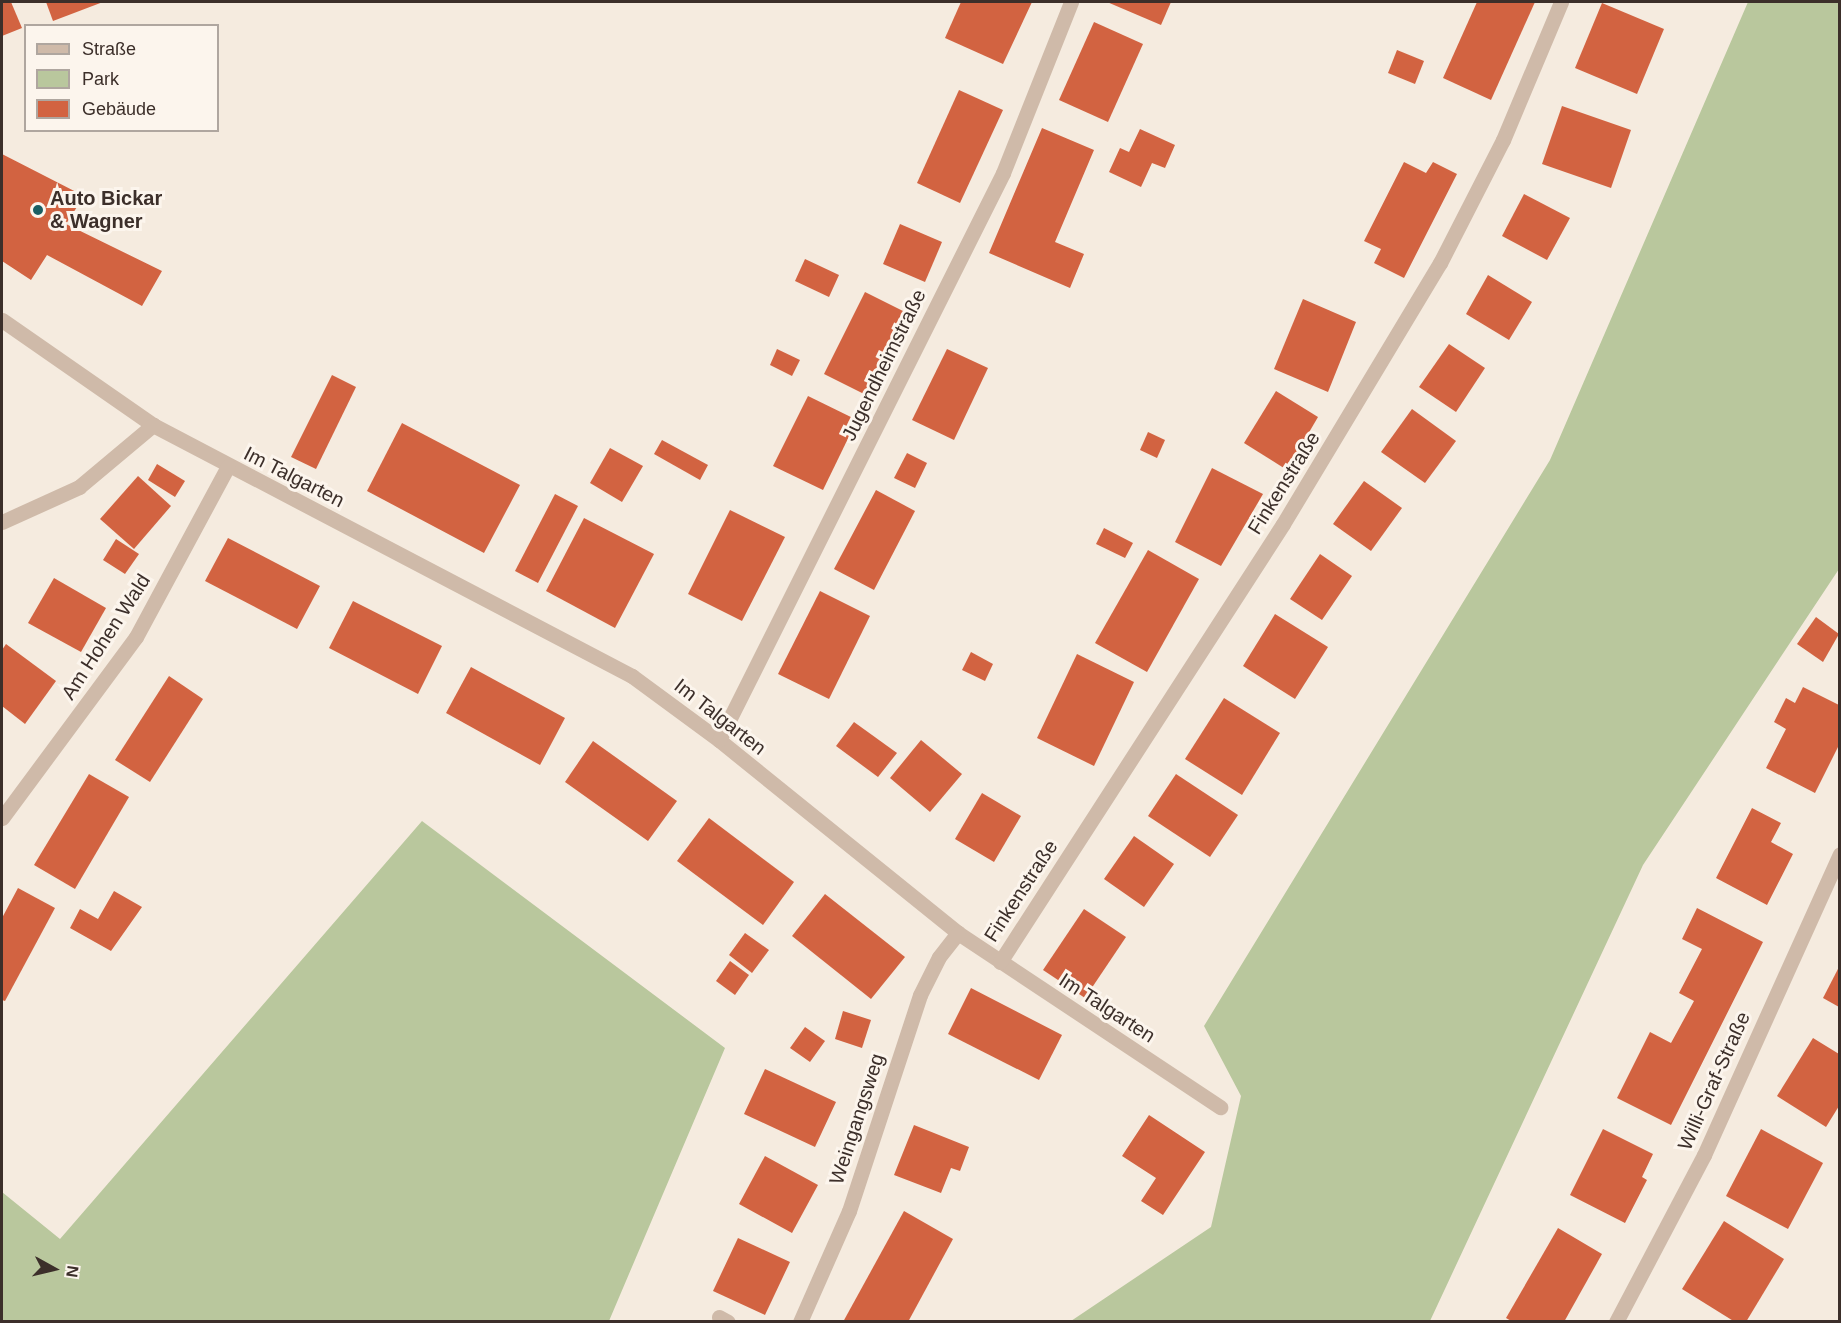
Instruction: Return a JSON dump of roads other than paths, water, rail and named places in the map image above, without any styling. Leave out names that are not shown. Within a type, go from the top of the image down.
[{"type":"street","name":"Jugendheimstraße","points":[[719,740],[1003,173],[1071,2]]},
{"type":"street","name":"Finkenstraße","points":[[1000,962],[1283,524],[1440,263],[1503,140],[1561,2]]},
{"type":"street","name":"Im Talgarten","points":[[2,320],[153,425],[632,676],[719,740],[958,933],[1220,1107]]},
{"type":"street","points":[[2,522],[79,488],[153,425]]},
{"type":"street","name":"Am Hohen Wald","points":[[2,818],[136,637],[228,466]]},
{"type":"street","name":"Willi-Graf-Straße","points":[[1616,1322],[1704,1155],[1839,854]]},
{"type":"street","name":"Weingangsweg","points":[[800,1322],[849,1211],[920,995],[939,957],[958,933]]},
{"type":"place","name":"Auto Bickar & Wagner","points":[[38,210]]}]
